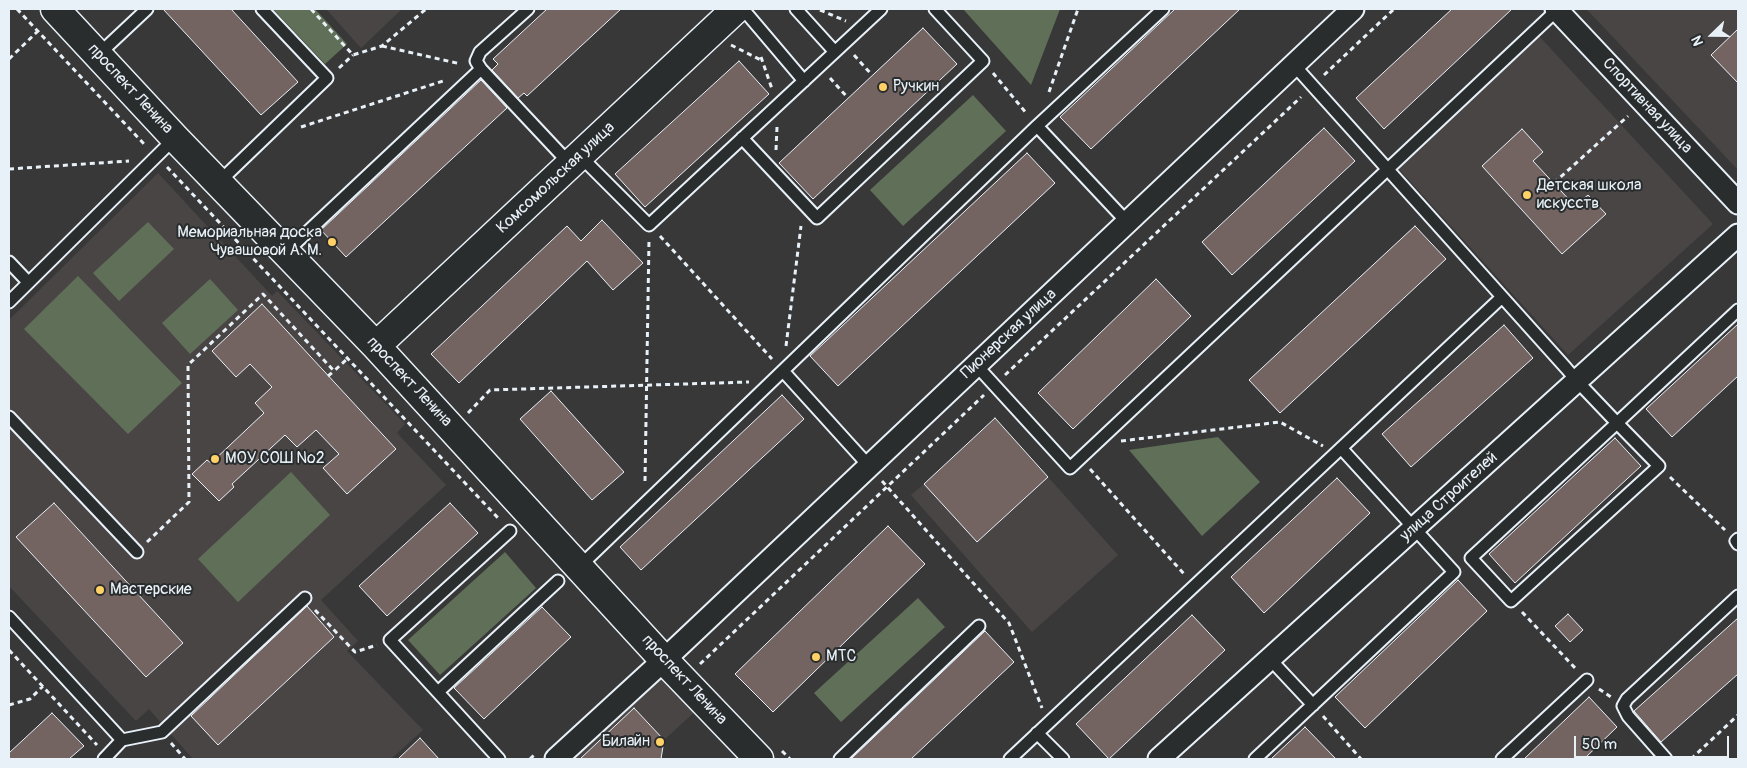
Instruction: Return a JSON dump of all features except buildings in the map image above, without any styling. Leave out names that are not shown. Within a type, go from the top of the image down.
[{"type":"street","name":"проспект Ленина","points":[[55,9],[98,55],[161,151],[218,182],[376,346],[452,429],[568,574],[664,660],[759,759]]},
{"type":"street","name":"Комсомольская улица","points":[[376,346],[736,9]]},
{"type":"street","name":"Пионерская улица","points":[[556,759],[664,660],[1353,9]]},
{"type":"street","name":"Спортивная улица","points":[[1557,9],[1738,203]]},
{"type":"street","name":"улица Строителей","points":[[1159,759],[1738,235]]},
{"type":"lane","points":[[98,55],[147,9]]},
{"type":"lane","points":[[218,182],[327,78],[262,9]]},
{"type":"lane","points":[[528,9],[480,52],[476,61],[481,69],[575,160],[649,225],[881,9]]},
{"type":"lane","points":[[743,9],[804,80]]},
{"type":"lane","points":[[796,9],[839,48]]},
{"type":"lane","points":[[742,138],[816,218],[983,61],[936,9]]},
{"type":"lane","points":[[438,692],[644,504],[1038,126],[1163,9]]},
{"type":"lane","points":[[976,365],[1070,468],[1557,9]]},
{"type":"lane","points":[[1294,65],[1577,381],[1618,423],[1659,466],[1512,601],[1471,558],[1618,423],[1738,310]]},
{"type":"lane","points":[[286,252],[481,69]]},
{"type":"lane","points":[[1038,126],[1127,222]]},
{"type":"lane","points":[[9,302],[161,151]]},
{"type":"lane","points":[[9,262],[28,282]]},
{"type":"lane","points":[[1010,759],[1502,297]]},
{"type":"lane","points":[[783,371],[869,466]]},
{"type":"lane","points":[[9,417],[137,552]]},
{"type":"lane","points":[[1256,759],[1454,572],[1415,528],[1338,450]]},
{"type":"lane","points":[[499,759],[390,640],[510,531]]},
{"type":"lane","points":[[1666,759],[1628,716],[1623,706],[1627,699],[1738,596]]},
{"type":"lane","points":[[106,758],[122,740],[162,732],[305,598]]},
{"type":"lane","points":[[9,617],[122,740]]},
{"type":"lane","points":[[840,759],[979,626]]},
{"type":"lane","points":[[1270,659],[1313,705]]},
{"type":"lane","points":[[1502,759],[1587,680]]},
{"type":"lane","points":[[1037,733],[1063,759]]},
{"type":"path","points":[[17,9],[161,151],[348,359],[510,531]]},
{"type":"path","points":[[311,9],[353,55],[382,46],[426,9]]},
{"type":"path","points":[[816,9],[861,27]]},
{"type":"path","points":[[1038,126],[1078,9]]},
{"type":"path","points":[[683,679],[1394,9]]},
{"type":"path","points":[[9,59],[38,31]]},
{"type":"path","points":[[382,46],[481,69]]},
{"type":"path","points":[[839,48],[872,75]]},
{"type":"path","points":[[760,52],[778,105],[775,173]]},
{"type":"path","points":[[983,61],[1038,126]]},
{"type":"path","points":[[819,66],[848,98]]},
{"type":"path","points":[[264,139],[444,81]]},
{"type":"path","points":[[1554,184],[1628,116]]},
{"type":"path","points":[[9,169],[161,151]]},
{"type":"path","points":[[783,371],[804,204]]},
{"type":"path","points":[[649,225],[783,371]]},
{"type":"path","points":[[644,504],[649,225]]},
{"type":"path","points":[[137,552],[188,502],[188,365],[263,294],[334,371]]},
{"type":"path","points":[[328,376],[348,359]]},
{"type":"path","points":[[452,429],[490,390],[772,381]]},
{"type":"path","points":[[1096,444],[1280,422],[1338,450]]},
{"type":"path","points":[[869,466],[1009,623],[1048,722]]},
{"type":"path","points":[[1659,466],[1738,541]]},
{"type":"path","points":[[305,598],[355,652],[390,640]]},
{"type":"path","points":[[1512,601],[1587,680],[1623,706]]},
{"type":"path","points":[[9,650],[106,758]]},
{"type":"path","points":[[9,705],[30,699],[43,686]]},
{"type":"path","points":[[1313,705],[1361,759]]},
{"type":"path","points":[[1690,759],[1738,715]]},
{"type":"path","points":[[162,732],[185,759]]},
{"type":"shaded area","points":[[326,9],[402,9],[361,48]]},
{"type":"shaded area","points":[[1586,9],[1738,9],[1738,170],[1595,18]]},
{"type":"shaded area","points":[[1539,36],[1713,224],[1568,355],[1398,168]]},
{"type":"shaded area","name":"МОУ СОШ №2","points":[[158,173],[272,296],[277,291],[405,424],[397,433],[446,485],[321,600],[358,641],[347,651],[423,730],[391,759],[193,759],[149,709],[136,721],[9,586],[9,320]]},
{"type":"shaded area","points":[[1048,477],[1118,555],[1032,632],[911,495],[924,484],[977,542]]},
{"type":"shaded area","points":[[664,670],[699,708],[664,740],[661,759],[566,759]]},
{"type":"green space","points":[[273,9],[315,9],[347,44],[325,64]]},
{"type":"green space","points":[[963,9],[1060,9],[1031,85]]},
{"type":"green space","points":[[973,95],[1006,131],[903,226],[870,190]]},
{"type":"green space","points":[[148,222],[174,249],[119,301],[93,273]]},
{"type":"green space","points":[[78,276],[182,383],[128,434],[24,329]]},
{"type":"green space","points":[[210,279],[238,310],[190,354],[162,323]]},
{"type":"green space","points":[[1218,437],[1260,482],[1202,536],[1129,450]]},
{"type":"green space","points":[[291,472],[330,515],[238,602],[198,559]]},
{"type":"green space","points":[[505,552],[536,588],[440,675],[408,640]]},
{"type":"green space","points":[[918,598],[945,627],[841,722],[814,693]]},
{"type":"place","name":"Ручкин","points":[[883,87]]},
{"type":"place","name":"Детская школа искусств","points":[[1527,195]]},
{"type":"place","name":"Мемориальная доска Чувашовой А. М.","points":[[332,242]]},
{"type":"place","name":"МОУ СОШ №2","points":[[215,459]]},
{"type":"place","name":"Мастерские","points":[[100,590]]},
{"type":"place","name":"МТС","points":[[816,657]]},
{"type":"place","name":"Билайн","points":[[660,742]]}]
